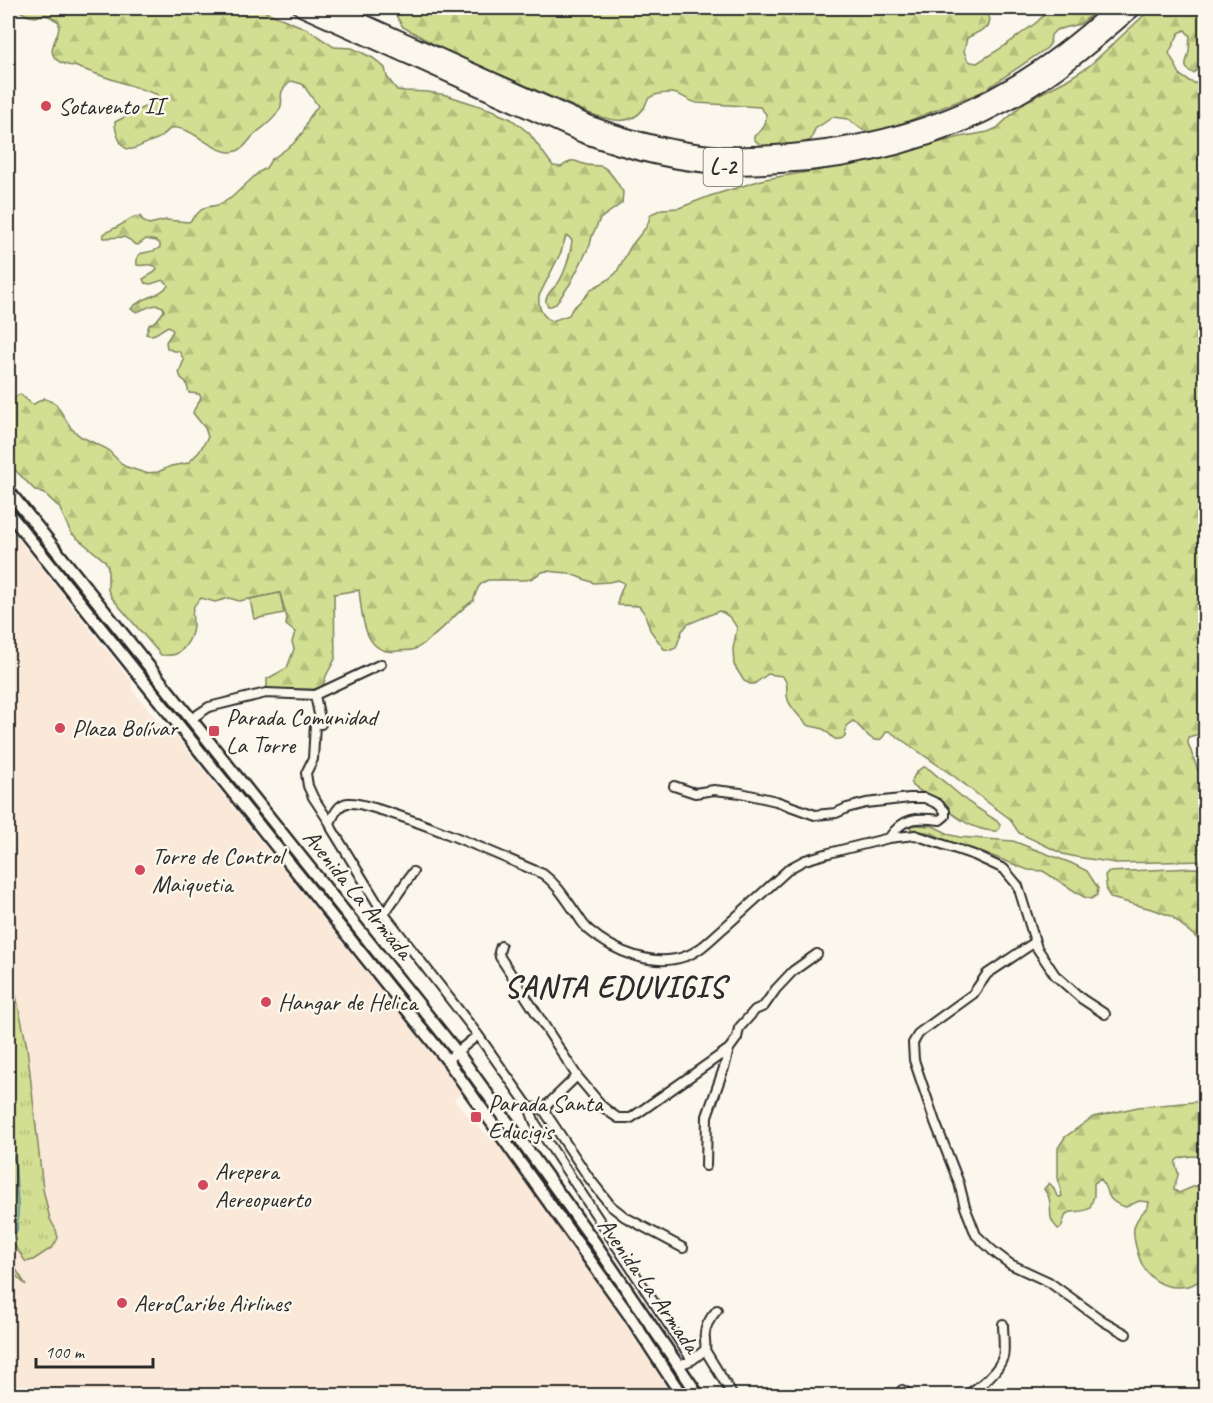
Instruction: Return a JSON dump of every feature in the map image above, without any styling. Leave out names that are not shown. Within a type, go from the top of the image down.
[{"type":"highway","name":"L-2","points":[[301,8],[583,135],[611,145],[667,159],[743,167],[837,160],[892,148],[940,133],[1010,101],[1047,78],[1085,50],[1134,8]]},
{"type":"highway","name":"L-2","points":[[332,8],[606,130],[669,147],[720,154],[742,154],[835,148],[888,136],[936,121],[1022,80],[1071,45],[1114,8]]},
{"type":"main road","name":"Avenida La Armada","points":[[8,490],[457,1052],[593,1240],[699,1395]]},
{"type":"main road","name":"Avenida La Armada","points":[[8,512],[447,1060],[622,1306],[682,1395]]},
{"type":"street","points":[[191,718],[209,707],[266,693],[315,694],[381,664]]},
{"type":"street","points":[[315,694],[321,724],[315,724],[313,759],[306,773],[313,797],[384,914],[478,1035],[529,1107],[535,1123],[692,1360]]},
{"type":"street","points":[[674,786],[695,792],[714,790],[741,793],[776,801],[815,815],[836,813],[866,803],[910,798],[925,798],[938,804],[945,811],[945,816],[940,820],[913,819],[901,824],[889,838]]},
{"type":"street","points":[[330,823],[342,805],[350,803],[432,828],[543,874],[558,888],[586,928],[602,940],[642,958],[666,961],[687,956],[705,944],[790,868],[805,860],[889,838],[915,835],[974,855],[1004,869],[1018,886],[1037,948],[1056,975],[1082,999],[1105,1014]]},
{"type":"street","points":[[384,914],[413,872]]},
{"type":"street","points":[[1035,942],[987,974],[973,994],[919,1033],[913,1043],[914,1060],[976,1235],[1010,1264],[1049,1282],[1096,1316],[1126,1334]]},
{"type":"street","points":[[501,946],[500,957],[577,1076],[603,1107],[618,1118],[631,1118],[729,1049],[748,1018],[764,1006],[793,970],[817,954]]},
{"type":"street","points":[[447,1060],[478,1035]]},
{"type":"street","points":[[706,1166],[707,1116],[729,1049]]},
{"type":"street","points":[[543,1109],[577,1076]]},
{"type":"street","points":[[529,1107],[543,1109],[589,1178],[611,1206],[625,1217],[683,1248]]},
{"type":"street","points":[[717,1311],[709,1319],[705,1334],[705,1350],[733,1395]]},
{"type":"street","points":[[966,1395],[982,1384],[1003,1357],[1003,1323]]},
{"type":"street","points":[[680,1365],[692,1360],[705,1350]]},
{"type":"street","points":[[902,1390],[912,1395]]},
{"type":"shaded area","points":[[8,526],[131,681],[132,690],[160,724],[170,729],[462,1091],[454,1100],[474,1123],[498,1144],[578,1253],[672,1395],[8,1395]]},
{"type":"green space","points":[[14,8],[257,8],[307,29],[334,47],[352,48],[373,58],[385,68],[387,77],[397,90],[446,95],[495,111],[511,119],[529,133],[553,166],[561,167],[574,161],[608,170],[623,192],[622,203],[600,219],[590,245],[570,284],[556,304],[548,306],[546,298],[559,282],[569,257],[572,241],[566,236],[561,252],[539,296],[541,311],[552,321],[569,315],[591,289],[616,273],[631,246],[647,226],[651,214],[662,209],[679,208],[765,179],[856,164],[988,132],[997,128],[1026,101],[1089,66],[1152,8],[1205,8],[1205,60],[1200,68],[1193,73],[1186,66],[1190,36],[1185,30],[1179,33],[1169,53],[1181,76],[1206,87],[1206,704],[1202,729],[1199,734],[1188,737],[1188,743],[1205,790],[1205,861],[1116,863],[1076,857],[1063,854],[1019,833],[1009,818],[889,731],[882,738],[874,740],[853,721],[846,726],[845,737],[834,739],[823,729],[807,725],[796,713],[788,700],[787,684],[782,676],[768,674],[754,684],[744,681],[734,665],[733,649],[737,628],[730,617],[722,612],[719,611],[688,624],[682,631],[676,648],[664,649],[650,630],[645,614],[639,606],[618,605],[624,583],[618,580],[594,583],[568,573],[546,571],[526,580],[488,580],[479,586],[473,601],[427,641],[414,649],[398,651],[386,651],[371,641],[363,621],[359,590],[334,594],[335,659],[323,686],[315,689],[267,690],[267,679],[287,668],[294,649],[292,642],[295,632],[286,625],[287,618],[280,593],[239,601],[229,598],[215,602],[201,598],[193,608],[193,629],[186,645],[176,654],[161,655],[112,598],[108,590],[108,567],[105,561],[71,533],[59,507],[46,495],[35,490],[8,463],[8,401],[20,394],[32,404],[44,398],[56,404],[71,428],[80,436],[107,449],[124,466],[145,473],[158,472],[171,466],[188,463],[199,452],[208,437],[205,428],[193,413],[201,397],[199,394],[189,393],[186,382],[181,378],[179,372],[184,360],[179,351],[167,348],[166,342],[173,331],[169,326],[156,334],[146,334],[149,325],[157,320],[164,311],[163,307],[153,306],[137,312],[131,309],[134,305],[168,286],[163,280],[151,284],[145,283],[143,279],[157,269],[151,265],[137,265],[138,256],[156,250],[160,244],[146,239],[138,245],[124,237],[104,238],[103,235],[137,216],[149,224],[166,220],[189,222],[201,210],[231,198],[266,168],[271,160],[293,144],[318,106],[302,84],[292,81],[281,94],[282,104],[276,115],[239,150],[232,152],[218,149],[185,130],[175,128],[157,139],[128,149],[119,139],[115,122],[158,100],[159,97],[156,94],[60,62],[55,58],[52,49],[59,22],[49,16],[29,16]]},
{"type":"green space","points":[[393,8],[984,8],[990,19],[988,27],[967,38],[964,51],[967,59],[977,63],[1037,22],[1049,8],[1100,8],[1080,24],[1056,30],[1051,35],[1047,48],[982,92],[873,133],[863,130],[848,119],[833,117],[815,129],[811,140],[799,144],[765,147],[754,139],[754,136],[765,125],[766,114],[760,107],[697,103],[678,94],[665,93],[650,97],[644,108],[633,118],[619,120],[605,118],[446,51],[403,27]]},
{"type":"green space","points":[[280,593],[284,613],[254,619],[250,599]]},
{"type":"green space","points":[[924,767],[968,802],[997,821],[1000,828],[997,831],[988,831],[972,826],[912,786],[914,776]]},
{"type":"green space","points":[[913,825],[933,826],[959,837],[1013,841],[1071,863],[1087,871],[1098,888],[1097,895],[1091,899],[1084,897],[1043,871],[1028,870],[947,841],[932,833],[912,830],[910,827]]},
{"type":"green space","points":[[1205,869],[1205,945],[1171,916],[1111,898],[1107,892],[1105,875],[1108,872]]},
{"type":"green space","points":[[8,958],[27,1047],[43,1189],[50,1219],[58,1238],[53,1247],[26,1262],[8,1237]]},
{"type":"green space","points":[[1205,1101],[1205,1156],[1185,1157],[1176,1161],[1178,1177],[1174,1190],[1179,1193],[1195,1186],[1205,1187],[1205,1278],[1179,1287],[1163,1284],[1150,1276],[1141,1262],[1134,1233],[1138,1218],[1148,1207],[1149,1202],[1139,1201],[1126,1207],[1120,1205],[1109,1197],[1101,1179],[1094,1183],[1094,1196],[1090,1208],[1066,1214],[1061,1228],[1058,1229],[1054,1225],[1049,1198],[1044,1189],[1049,1183],[1057,1196],[1062,1196],[1058,1178],[1058,1148],[1065,1137],[1093,1117],[1138,1107]]},
{"type":"green space","points":[[8,1257],[26,1285],[13,1273],[8,1277]]},
{"type":"waterway","points":[[8,1141],[15,1162],[18,1207],[17,1230],[8,1245]]},
{"type":"place","name":"Sotavento II","points":[[46,106]]},
{"type":"place","name":"Plaza Bolívar","points":[[60,728]]},
{"type":"place","name":"Parada Comunidad La Torre","points":[[214,731]]},
{"type":"place","name":"Torre de Control Maiquetia","points":[[140,870]]},
{"type":"place","name":"Hangar de Helica","points":[[266,1002]]},
{"type":"place","name":"Parada Santa Educigis","points":[[476,1117]]},
{"type":"place","name":"Arepera Aereopuerto","points":[[203,1185]]},
{"type":"place","name":"AeroCaribe Airlines","points":[[122,1303]]},
{"type":"district","name":"SANTA EDUVIGIS","points":[[615,987]]}]
